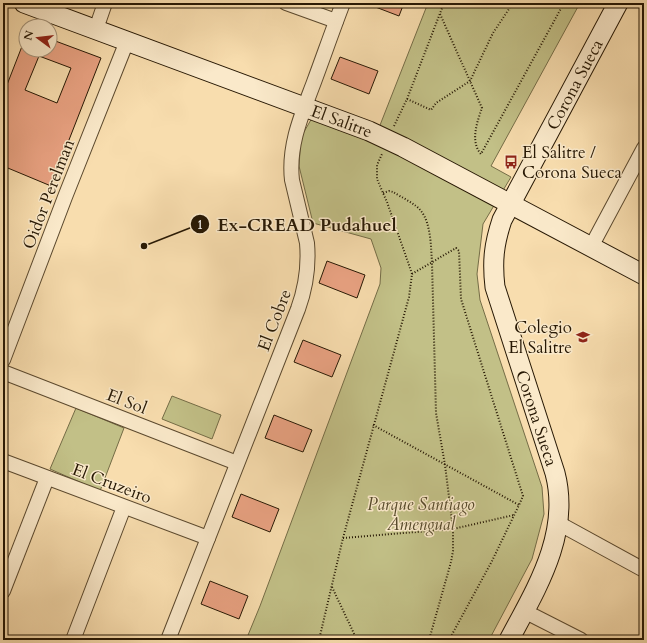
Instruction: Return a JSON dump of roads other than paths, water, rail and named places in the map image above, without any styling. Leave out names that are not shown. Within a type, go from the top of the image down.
[{"type":"street","name":"El Salitre","points":[[24,3],[305,107],[388,140],[644,275]]},
{"type":"street","points":[[96,29],[105,3]]},
{"type":"street","points":[[286,3],[336,21]]},
{"type":"street","name":"El Cobre","points":[[168,640],[302,298],[308,265],[307,243],[293,191],[290,169],[295,137],[343,3]]},
{"type":"street","name":"Corona Sueca","points":[[509,640],[547,566],[553,549],[558,523],[559,501],[557,482],[499,299],[494,275],[493,256],[496,239],[502,220],[618,3]]},
{"type":"street","name":"Oidor Perelman","points":[[3,360],[65,197],[127,41]]},
{"type":"street","points":[[591,247],[644,148]]},
{"type":"street","name":"El Sol","points":[[3,372],[237,463]]},
{"type":"street","name":"El Cruzeiro","points":[[3,461],[208,538]]},
{"type":"street","points":[[3,591],[47,478]]},
{"type":"street","points":[[73,640],[124,506]]},
{"type":"street","points":[[558,523],[644,570]]},
{"type":"street","points":[[524,611],[580,640]]},
{"type":"place","name":"El Salitre / Corona Sueca","points":[[511,162]]},
{"type":"place","name":"Ex-CREAD Pudahuel","points":[[144,246]]},
{"type":"place","name":"Colegio El Salitre","points":[[583,337]]},
{"type":"park label","name":"Parque Santiago Amengual","points":[[421,514]]}]
